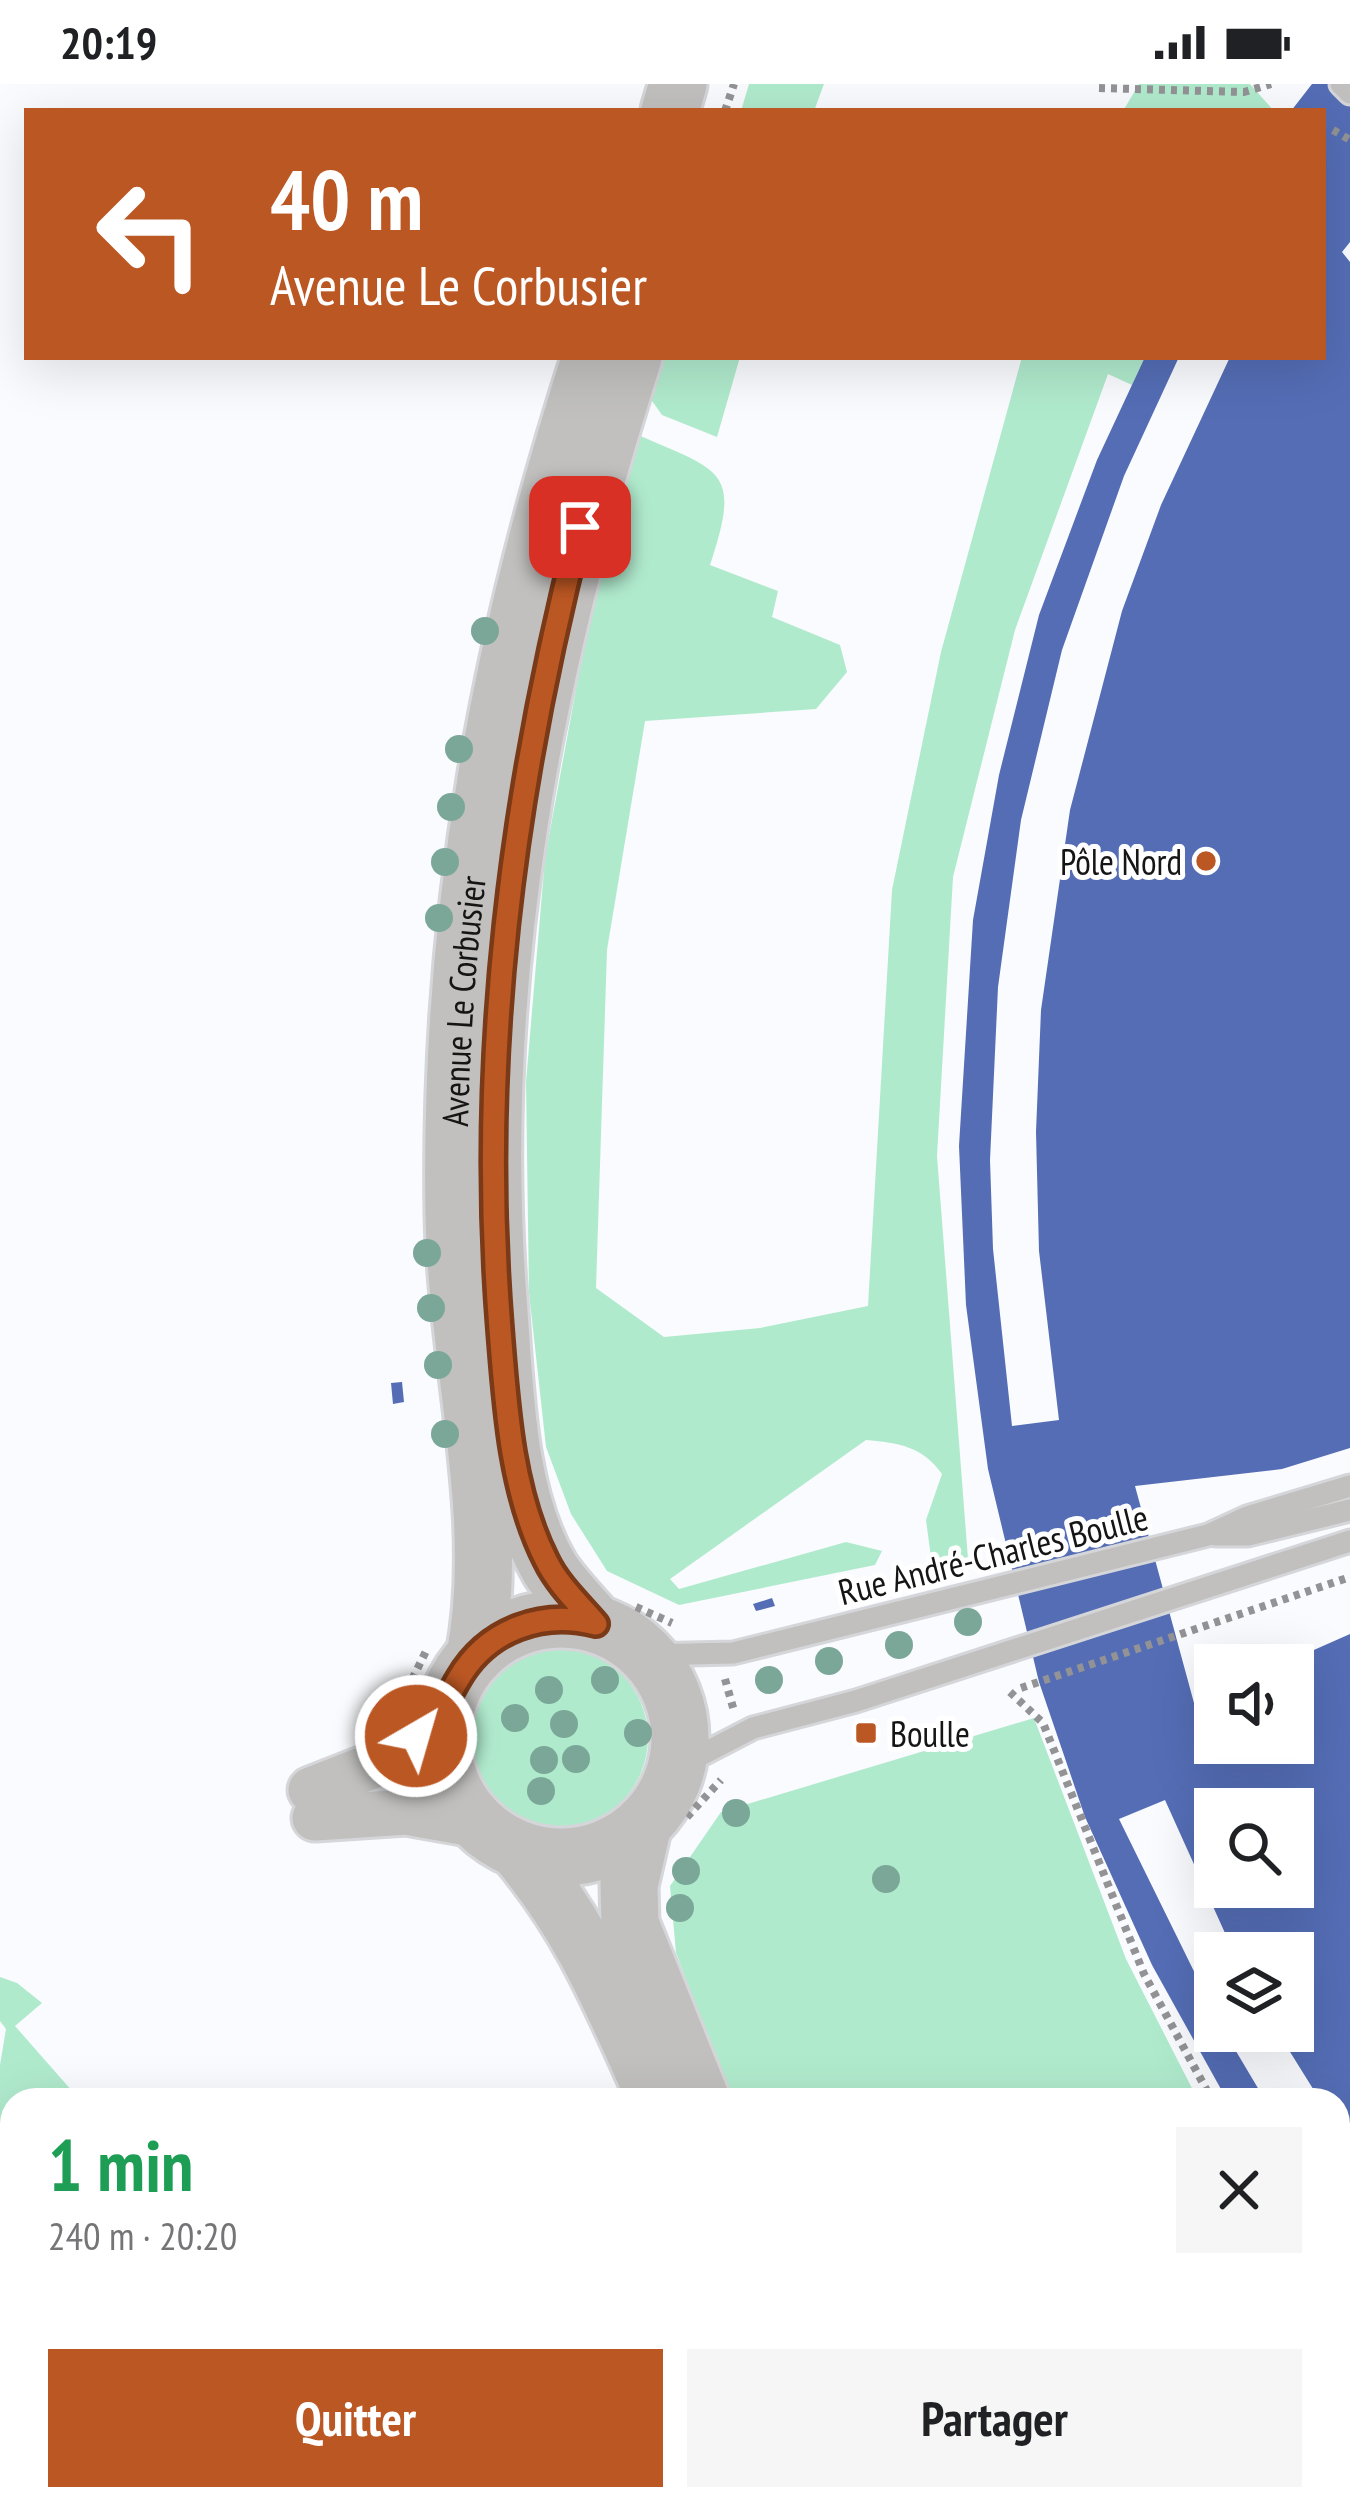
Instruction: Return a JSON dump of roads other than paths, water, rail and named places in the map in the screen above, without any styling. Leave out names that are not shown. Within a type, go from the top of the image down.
[{"type":"street","name":"Avenue Le Corbusier","points":[[475,1656],[484,1546],[455,1268],[454,1050],[462,934],[499,688],[553,474],[590,360]]},
{"type":"street","name":"Avenue Le Corbusier","points":[[607,1611],[548,1566],[521,1486],[508,1418],[494,1262],[492,1108],[503,934],[531,730],[590,488],[632,360]]},
{"type":"street","points":[[652,2088],[593,1955],[555,1894],[498,1837],[448,1775],[444,1716],[455,1684],[475,1656],[506,1632],[531,1623],[607,1611],[646,1655],[676,1708],[676,1768],[663,1798],[659,1830],[628,1885],[630,1924],[695,2088]]},
{"type":"street","points":[[444,1716],[389,1759],[313,1804],[406,1812],[577,1856],[659,1830]]},
{"type":"lane","points":[[1341,84],[1350,93]]},
{"type":"lane","name":"Rue André-Charles Boulle","points":[[646,1655],[717,1653],[1208,1535],[1247,1516],[1350,1486]]},
{"type":"lane","points":[[1208,1535],[1248,1535],[1350,1510]]},
{"type":"lane","points":[[676,1768],[741,1736],[1350,1541]]},
{"type":"place","name":"Pôle Nord","points":[[1206,861]]},
{"type":"place","name":"Boulle","points":[[866,1733]]}]
